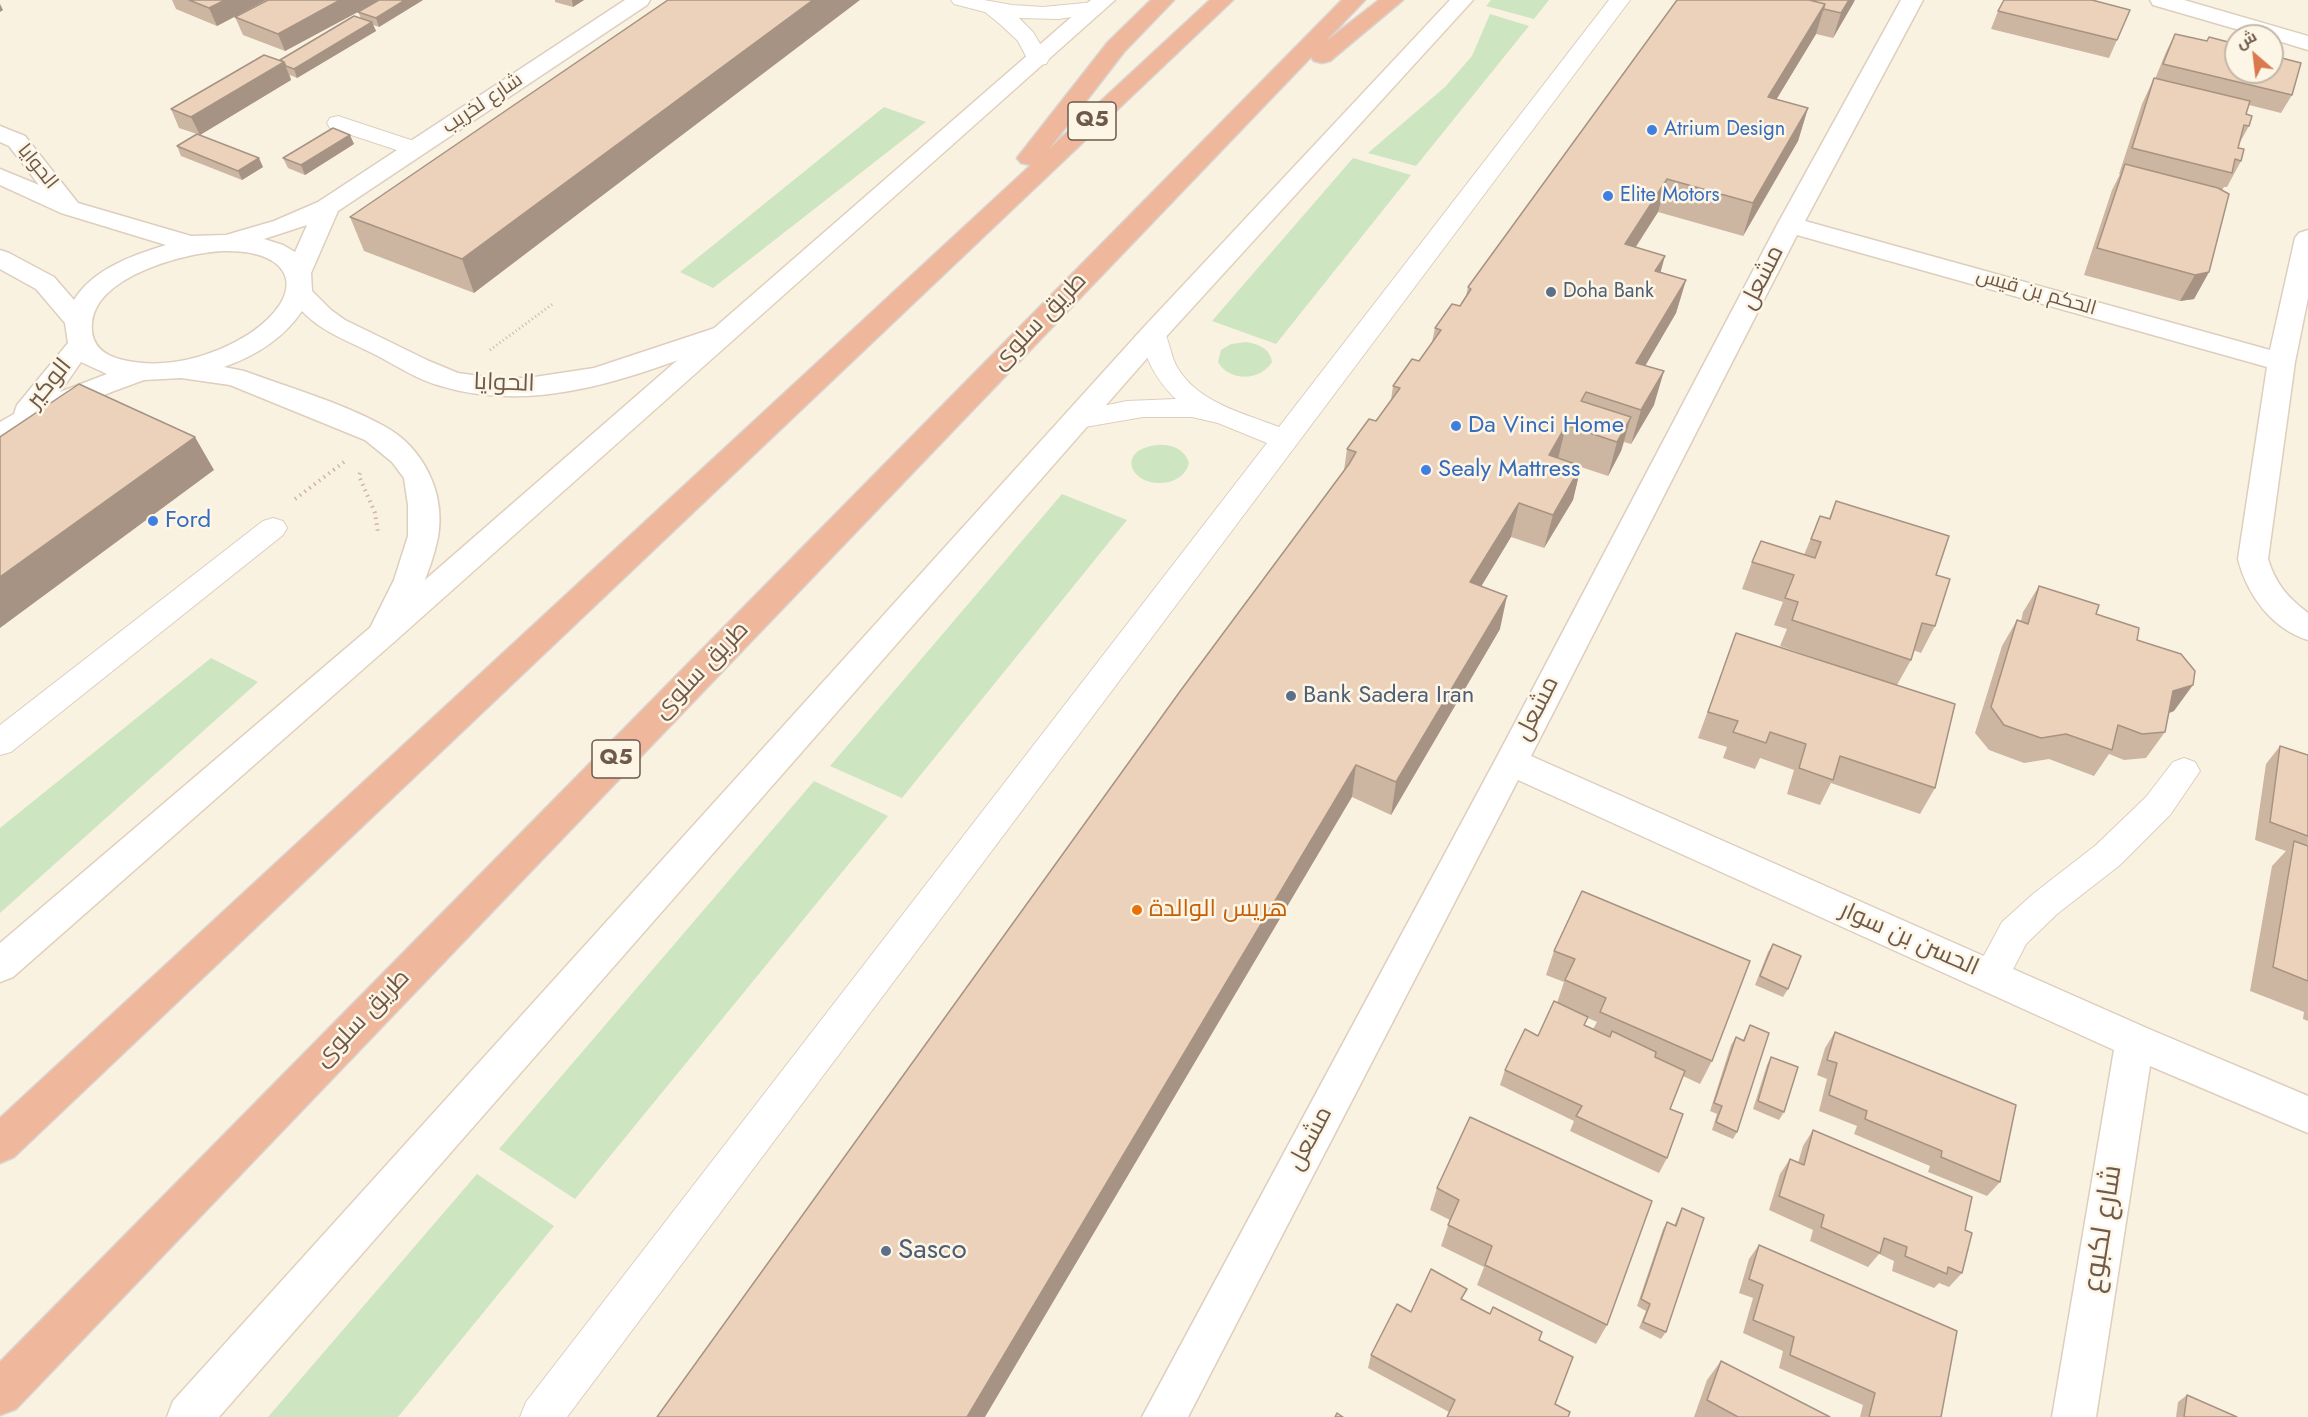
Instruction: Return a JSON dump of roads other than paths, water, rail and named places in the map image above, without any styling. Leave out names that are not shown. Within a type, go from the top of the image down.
[{"type":"highway","points":[[962,241],[1116,47],[1163,0]]},
{"type":"highway","name":"Q5","points":[[0,1144],[1222,0]]},
{"type":"highway","name":"طريق سلوى","points":[[0,1394],[1354,0]]},
{"type":"highway","points":[[1233,124],[1368,21],[1392,0]]},
{"type":"street","name":"شارع لخريب","points":[[225,243],[283,226],[327,207],[639,0]]},
{"type":"street","points":[[189,1417],[1153,334],[1462,0]]},
{"type":"street","name":"مشعل","points":[[1164,1417],[1511,762],[1790,225],[1912,0]]},
{"type":"street","points":[[2174,2],[2308,43]]},
{"type":"street","points":[[0,966],[383,634],[1100,4]]},
{"type":"street","name":"الحوايا","points":[[0,133],[17,141],[70,207]]},
{"type":"street","name":"الحوايا","points":[[0,176],[70,207],[197,245]]},
{"type":"street","points":[[177,370],[221,359],[259,340],[286,317],[327,207]]},
{"type":"street","name":"الحكم بن قيس","points":[[1790,225],[2281,362]]},
{"type":"street","points":[[2308,238],[2281,362],[2253,559],[2256,575],[2274,602],[2308,628]]},
{"type":"street","points":[[197,245],[225,243]]},
{"type":"street","name":"الحوايا","points":[[225,243],[250,244],[273,250],[289,260],[299,283],[323,318],[406,360],[456,382],[508,387],[550,386],[590,380],[628,370],[724,333]]},
{"type":"street","name":"الوكير","points":[[9,429],[53,382],[78,333],[85,303],[100,287],[119,273],[169,251],[197,245]]},
{"type":"street","points":[[0,258],[45,283],[93,358],[113,367],[140,372],[177,370],[234,377],[375,433],[402,455],[418,477],[423,536],[409,580],[383,634]]},
{"type":"street","name":"الوكير","points":[[9,429],[81,393],[140,372]]},
{"type":"street","name":"الحسن بن سوار","points":[[1511,762],[2135,1041],[2308,1115]]},
{"type":"street","name":"شارع لكبوع","points":[[2074,1417],[2135,1041]]},
{"type":"lane","points":[[961,0],[990,9],[1018,14],[1044,14],[1100,4]]},
{"type":"lane","points":[[541,1417],[1620,0]]},
{"type":"lane","points":[[990,9],[1023,32],[1033,45],[1038,59]]},
{"type":"lane","points":[[338,123],[415,149]]},
{"type":"lane","points":[[1153,334],[1157,354],[1166,374],[1209,412]]},
{"type":"lane","points":[[1079,418],[1133,408],[1168,407],[1209,412],[1286,440]]},
{"type":"lane","points":[[0,743],[273,528]]},
{"type":"lane","points":[[1991,976],[2014,933],[2045,904],[2123,841],[2158,806],[2184,771]]},
{"type":"place","name":"Atrium Design","points":[[1652,130]]},
{"type":"place","name":"Elite Motors","points":[[1608,196]]},
{"type":"place","name":"Doha Bank","points":[[1551,292]]},
{"type":"place","name":"Da Vinci Home","points":[[1456,426]]},
{"type":"place","name":"Sealy Mattress","points":[[1426,470]]},
{"type":"place","name":"Ford","points":[[153,521]]},
{"type":"place","name":"Bank Sadera Iran","points":[[1291,696]]},
{"type":"place","name":"هريس الوالدة","points":[[1137,910]]},
{"type":"place","name":"Sasco","points":[[886,1251]]}]
